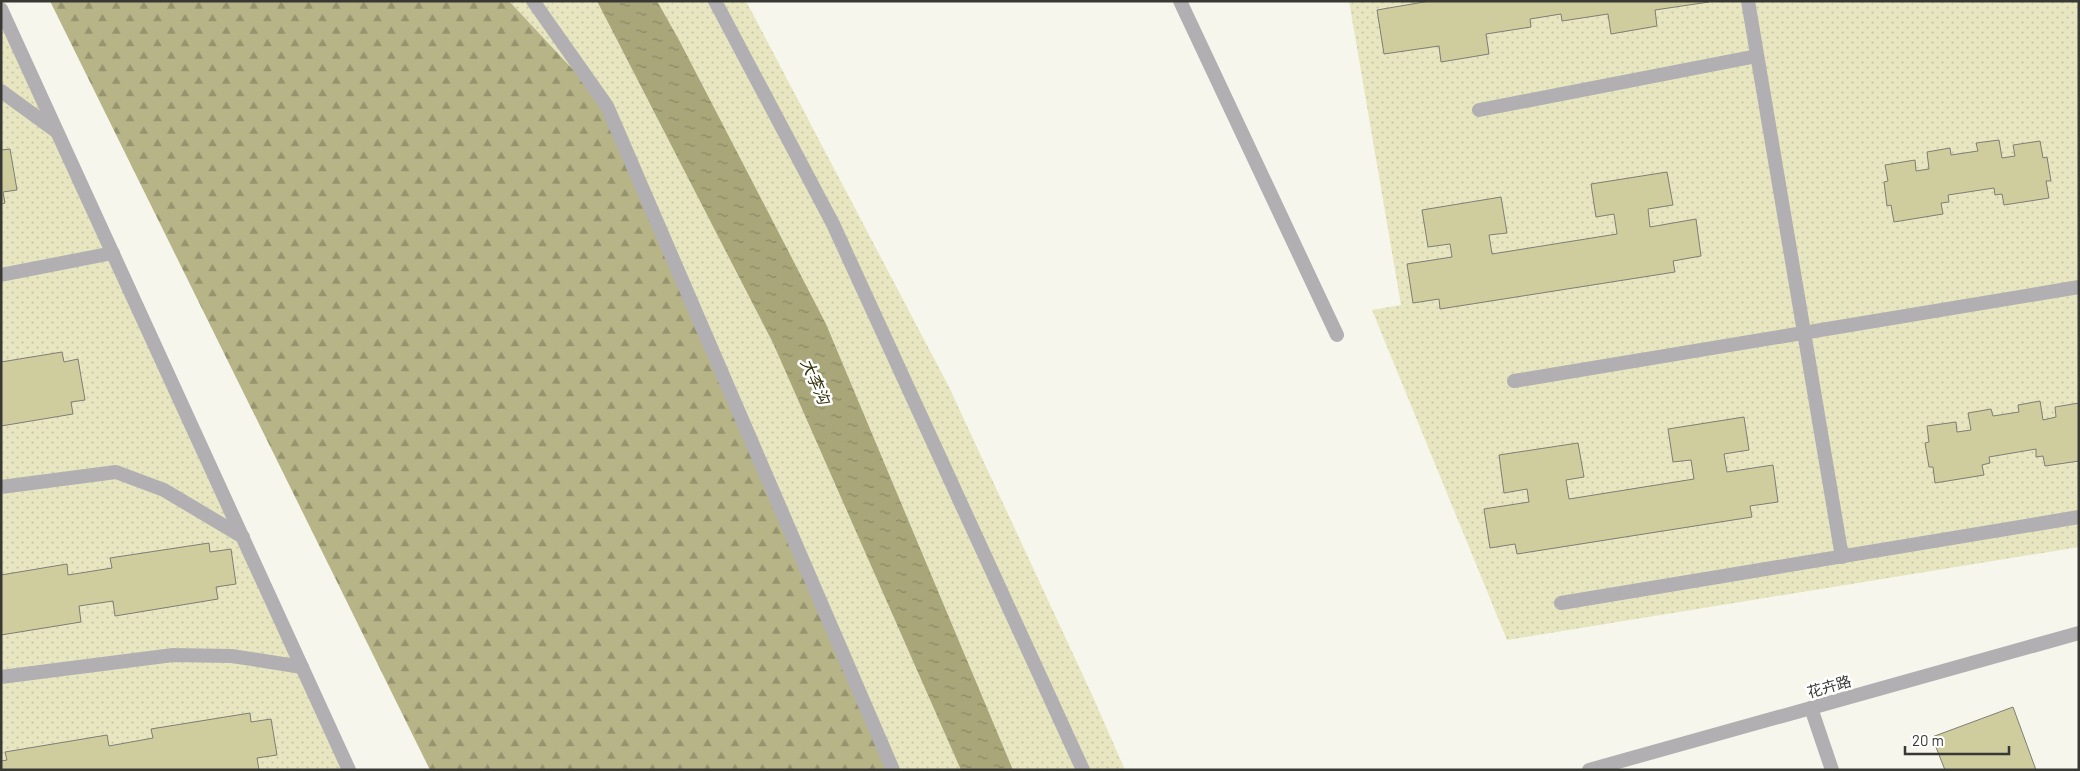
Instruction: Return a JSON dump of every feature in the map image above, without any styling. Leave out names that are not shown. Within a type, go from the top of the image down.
[{"type":"street","points":[[533,1],[607,106],[893,770]]},
{"type":"street","points":[[715,1],[833,224],[1083,770]]},
{"type":"street","points":[[1180,1],[1337,335]]},
{"type":"street","points":[[1748,1],[1842,557]]},
{"type":"street","points":[[1,9],[349,770]]},
{"type":"street","points":[[1479,110],[1757,56]]},
{"type":"street","points":[[1,91],[57,131]]},
{"type":"street","points":[[1,275],[113,254]]},
{"type":"street","points":[[1514,381],[2079,287]]},
{"type":"street","points":[[1,487],[116,472],[164,490],[242,537]]},
{"type":"street","points":[[1561,603],[2079,517]]},
{"type":"street","name":"花卉路","points":[[1589,770],[2079,633]]},
{"type":"street","points":[[1,677],[173,655],[232,656],[302,667]]},
{"type":"street","points":[[1811,708],[1832,770]]},
{"type":"green space","points":[[50,1],[509,1],[607,106],[893,770],[430,770]]},
{"type":"green space","points":[[509,1],[746,1],[949,387],[1125,770],[893,770],[607,106]]},
{"type":"green space","points":[[1349,1],[2079,1],[2079,547],[1507,640],[1372,310],[1401,305]]},
{"type":"green space","points":[[1,9],[349,770],[1,770]]},
{"type":"water","name":"大李沟","points":[[597,1],[657,1],[679,40],[826,324],[1013,770],[961,770],[773,343]]},
{"type":"building","points":[[1430,1],[1709,2],[1655,10],[1657,26],[1611,34],[1608,14],[1562,21],[1561,14],[1530,19],[1531,27],[1486,34],[1489,54],[1441,62],[1439,46],[1384,54],[1377,10]]},
{"type":"building","points":[[1999,140],[2002,158],[2015,156],[2013,145],[2040,141],[2043,158],[2047,157],[2051,181],[2046,181],[2049,198],[2004,205],[2002,194],[1995,195],[1994,188],[1948,195],[1949,202],[1941,203],[1943,214],[1894,222],[1891,205],[1887,206],[1884,182],[1888,181],[1885,165],[1915,160],[1916,171],[1929,169],[1927,152],[1950,148],[1951,155],[1978,151],[1976,143]]},
{"type":"building","points":[[10,149],[17,190],[3,192],[5,203],[1,204],[1,150]]},
{"type":"building","points":[[1667,172],[1673,205],[1648,209],[1650,227],[1696,219],[1701,256],[1673,261],[1675,272],[1440,309],[1439,299],[1413,303],[1407,264],[1452,257],[1450,244],[1428,247],[1422,210],[1501,197],[1507,233],[1489,235],[1492,254],[1617,234],[1614,214],[1596,217],[1591,184]]},
{"type":"building","points":[[62,352],[64,362],[78,359],[85,400],[71,402],[73,414],[1,426],[1,362]]},
{"type":"building","points":[[2040,401],[2043,420],[2056,417],[2055,407],[2079,403],[2079,461],[2045,466],[2043,456],[2036,457],[2036,449],[1989,457],[1990,463],[1982,465],[1984,475],[1935,483],[1933,467],[1929,467],[1925,443],[1929,442],[1927,426],[1956,422],[1957,432],[1971,430],[1968,413],[1991,409],[1993,416],[2019,412],[2018,405]]},
{"type":"building","points":[[1744,417],[1749,450],[1724,454],[1727,472],[1773,465],[1778,502],[1750,506],[1752,517],[1517,554],[1515,544],[1490,548],[1484,509],[1529,502],[1527,489],[1504,493],[1499,455],[1578,443],[1584,477],[1566,480],[1569,499],[1694,479],[1691,460],[1673,462],[1668,429]]},
{"type":"building","points":[[209,543],[210,552],[231,549],[236,584],[216,587],[218,599],[115,616],[113,601],[79,606],[81,622],[1,635],[1,575],[67,564],[68,575],[112,568],[110,558]]},
{"type":"building","points":[[2013,707],[2036,770],[1945,770],[1932,737]]},
{"type":"building","points":[[250,713],[251,722],[271,719],[277,755],[257,758],[259,770],[1,770],[1,761],[7,760],[5,752],[107,735],[109,746],[153,738],[151,729]]}]
